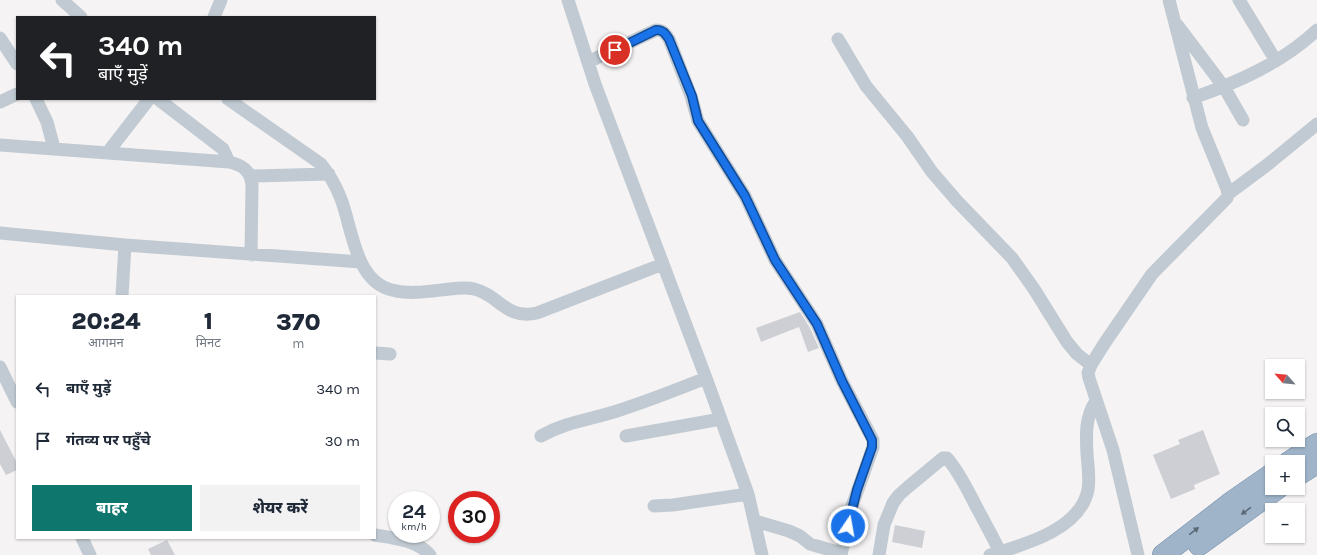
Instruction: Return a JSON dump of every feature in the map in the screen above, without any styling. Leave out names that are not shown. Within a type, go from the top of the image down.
[{"type":"highway","points":[[1300,455],[1317,444]]},
{"type":"highway","points":[[1305,470],[1317,462]]},
{"type":"highway","points":[[1163,555],[1233,501],[1265,479]]},
{"type":"highway","points":[[1186,555],[1268,495]]},
{"type":"street","points":[[62,0],[81,16]]},
{"type":"street","points":[[214,16],[220,0]]},
{"type":"street","points":[[568,0],[588,62],[748,494],[756,522],[762,555]]},
{"type":"street","points":[[1138,555],[1113,450],[1088,373],[1091,365],[1104,344],[1152,274],[1227,198],[1228,194],[1228,189],[1202,128],[1169,0]]},
{"type":"street","points":[[1239,0],[1276,61]]},
{"type":"street","points":[[1174,22],[1224,87],[1243,120]]},
{"type":"street","points":[[588,62],[656,30],[661,30],[665,33],[669,39],[692,96],[698,121],[745,196],[775,260],[817,324],[842,381],[872,440],[872,447],[851,509],[841,554],[810,544],[800,536],[789,531],[756,522]]},
{"type":"street","points":[[1194,98],[1224,87],[1276,61],[1300,45],[1317,30]]},
{"type":"street","points":[[0,38],[16,62]]},
{"type":"street","points":[[838,38],[866,86],[907,136],[932,172],[957,201],[1012,258],[1034,289],[1067,342],[1077,354],[1091,365]]},
{"type":"street","points":[[0,102],[16,94]]},
{"type":"street","points":[[36,100],[47,122],[54,148]]},
{"type":"street","points":[[108,152],[148,100]]},
{"type":"street","points":[[159,100],[223,149],[229,162]]},
{"type":"street","points":[[229,100],[321,164],[329,174],[341,199],[361,262],[369,275],[378,283],[390,290],[415,292],[473,288],[484,292],[508,309],[518,314],[528,315],[537,313],[663,264]]},
{"type":"street","points":[[1228,194],[1317,124]]},
{"type":"street","points":[[0,145],[229,162],[245,168],[251,176],[252,184],[251,255]]},
{"type":"street","points":[[251,176],[329,174]]},
{"type":"street","points":[[0,233],[125,245],[361,262]]},
{"type":"street","points":[[122,295],[125,245]]},
{"type":"street","points":[[376,353],[390,354]]},
{"type":"street","points":[[0,367],[16,400]]},
{"type":"street","points":[[542,436],[554,428],[568,423],[612,413],[706,378]]},
{"type":"street","points":[[879,555],[884,525],[898,495],[943,458],[947,458],[967,487],[995,553],[1034,541],[1063,525],[1072,518],[1084,501],[1087,492],[1089,481],[1086,434],[1092,407],[1096,401]]},
{"type":"street","points":[[626,436],[721,419]]},
{"type":"street","points":[[654,506],[748,494]]},
{"type":"street","points":[[376,535],[415,544],[426,550],[430,555]]},
{"type":"street","points":[[82,539],[90,555]]},
{"type":"building","points":[[800,312],[810,328],[819,348],[808,352],[799,327],[761,342],[756,328]]},
{"type":"building","points":[[0,430],[16,461],[16,470],[6,475],[0,464]]},
{"type":"building","points":[[1203,430],[1220,474],[1194,485],[1195,489],[1171,499],[1153,455],[1180,444],[1178,440]]},
{"type":"building","points":[[895,525],[925,531],[922,548],[892,542]]},
{"type":"building","points":[[167,540],[175,555],[151,555],[148,549]]},
{"type":"route","points":[[615,50],[656,30],[661,30],[665,33],[669,39],[692,96],[698,121],[745,196],[775,260],[817,324],[848,394],[872,440],[872,447],[851,509],[848,526]]}]
